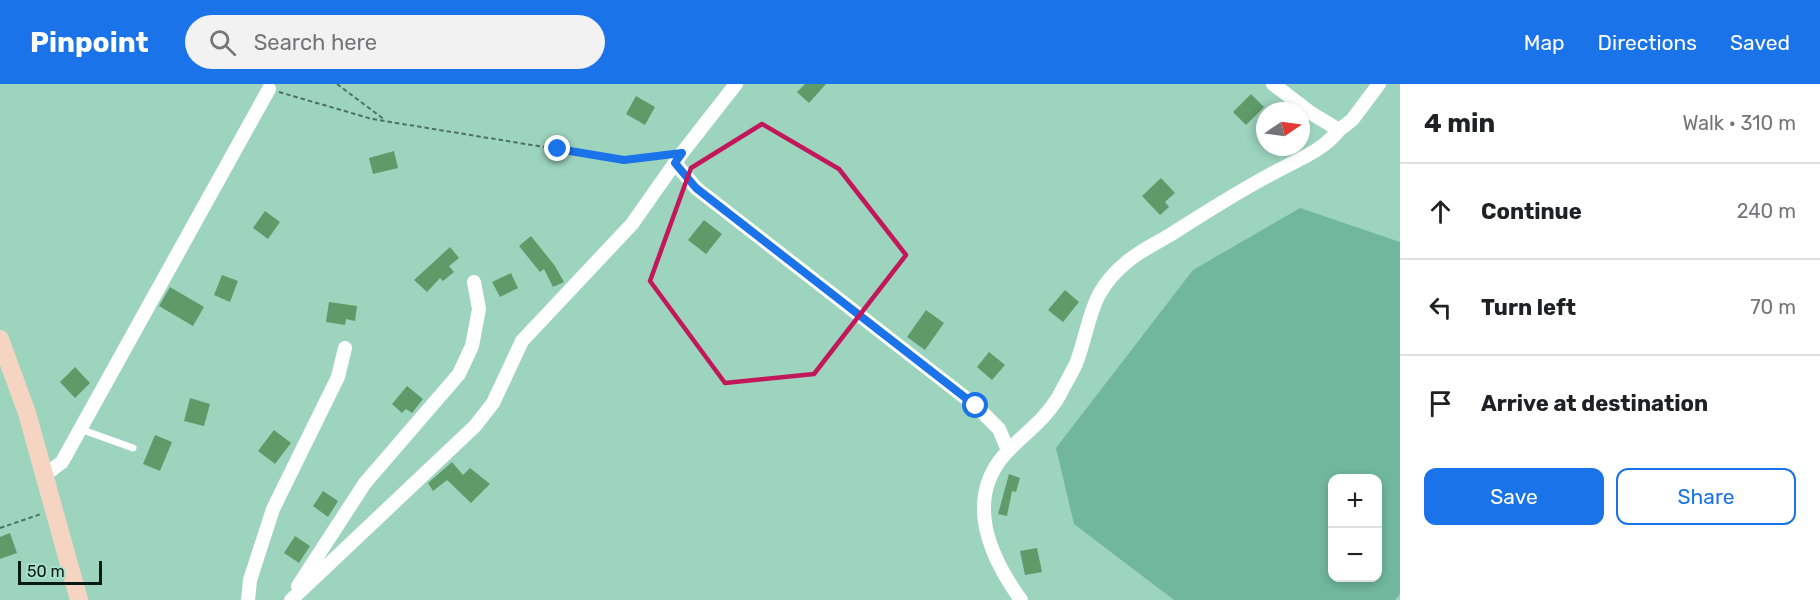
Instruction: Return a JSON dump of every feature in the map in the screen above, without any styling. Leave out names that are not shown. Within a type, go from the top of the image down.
[{"type":"main road","points":[[0,339],[27,413],[80,600]]},
{"type":"street","points":[[290,600],[475,426],[493,403],[522,341],[632,224],[678,158],[736,84]]},
{"type":"street","points":[[1273,84],[1311,113],[1339,130]]},
{"type":"street","points":[[1021,600],[1006,579],[992,550],[987,529],[985,496],[992,472],[1007,448],[1020,442],[1041,422],[1058,397],[1076,363],[1086,327],[1102,285],[1130,259],[1280,169],[1315,154],[1352,120],[1379,84]]},
{"type":"street","points":[[45,475],[62,462],[269,89]]},
{"type":"street","points":[[678,158],[696,188],[976,406],[993,422],[1007,448]]},
{"type":"street","points":[[290,600],[365,483],[459,374],[472,346],[479,309],[474,282]]},
{"type":"street","points":[[248,600],[250,580],[273,510],[338,377],[345,348]]},
{"type":"lane","points":[[80,429],[133,448]]},
{"type":"path","points":[[337,84],[387,122]]},
{"type":"path","points":[[269,89],[387,122],[624,160],[678,158]]},
{"type":"path","points":[[0,528],[55,509]]},
{"type":"highlighted area","points":[[762,124],[839,169],[906,255],[814,374],[725,383],[650,281],[691,168]]},
{"type":"green space","points":[[1300,208],[1400,242],[1400,594],[1395,600],[1174,600],[1074,524],[1056,448],[1193,270]]},
{"type":"building","points":[[805,84],[826,84],[809,103],[797,92]]},
{"type":"building","points":[[1251,94],[1259,102],[1256,102],[1256,115],[1246,125],[1233,112]]},
{"type":"building","points":[[636,96],[655,107],[645,125],[626,114]]},
{"type":"building","points":[[394,151],[398,168],[373,174],[369,158]]},
{"type":"building","points":[[1161,178],[1175,193],[1165,202],[1169,207],[1160,215],[1142,196]]},
{"type":"building","points":[[265,211],[280,222],[268,239],[253,228]]},
{"type":"building","points":[[704,220],[722,234],[706,254],[688,240]]},
{"type":"building","points":[[531,236],[555,266],[564,282],[553,287],[544,269],[540,272],[519,246]]},
{"type":"building","points":[[450,247],[459,258],[449,266],[454,272],[443,281],[440,278],[427,292],[414,280]]},
{"type":"building","points":[[511,273],[518,288],[500,297],[492,282]]},
{"type":"building","points":[[222,275],[238,281],[230,302],[214,295]]},
{"type":"building","points":[[170,287],[204,307],[193,326],[159,306]]},
{"type":"building","points":[[1065,290],[1079,302],[1063,322],[1048,310]]},
{"type":"building","points":[[329,302],[357,306],[355,321],[346,319],[345,325],[326,322]]},
{"type":"building","points":[[926,310],[944,323],[925,350],[907,337]]},
{"type":"building","points":[[989,352],[1005,365],[992,380],[977,367]]},
{"type":"building","points":[[75,367],[90,383],[75,398],[60,382]]},
{"type":"building","points":[[407,386],[423,399],[412,413],[406,409],[402,413],[392,404]]},
{"type":"building","points":[[190,398],[210,404],[204,426],[184,421]]},
{"type":"building","points":[[274,430],[291,443],[275,464],[258,451]]},
{"type":"building","points":[[155,435],[172,442],[160,471],[143,464]]},
{"type":"building","points":[[452,462],[463,475],[470,468],[490,484],[471,503],[447,480],[433,491],[428,483]]},
{"type":"building","points":[[1009,474],[1020,478],[1016,492],[1012,491],[1007,516],[998,514]]},
{"type":"building","points":[[323,491],[338,501],[328,517],[313,506]]},
{"type":"building","points":[[10,533],[17,553],[0,559],[0,537]]},
{"type":"building","points":[[295,536],[310,546],[299,563],[284,553]]},
{"type":"building","points":[[1037,548],[1042,572],[1025,575],[1020,551]]},
{"type":"route","points":[[558,149],[624,160],[682,153],[675,163],[696,188],[976,406]]}]
